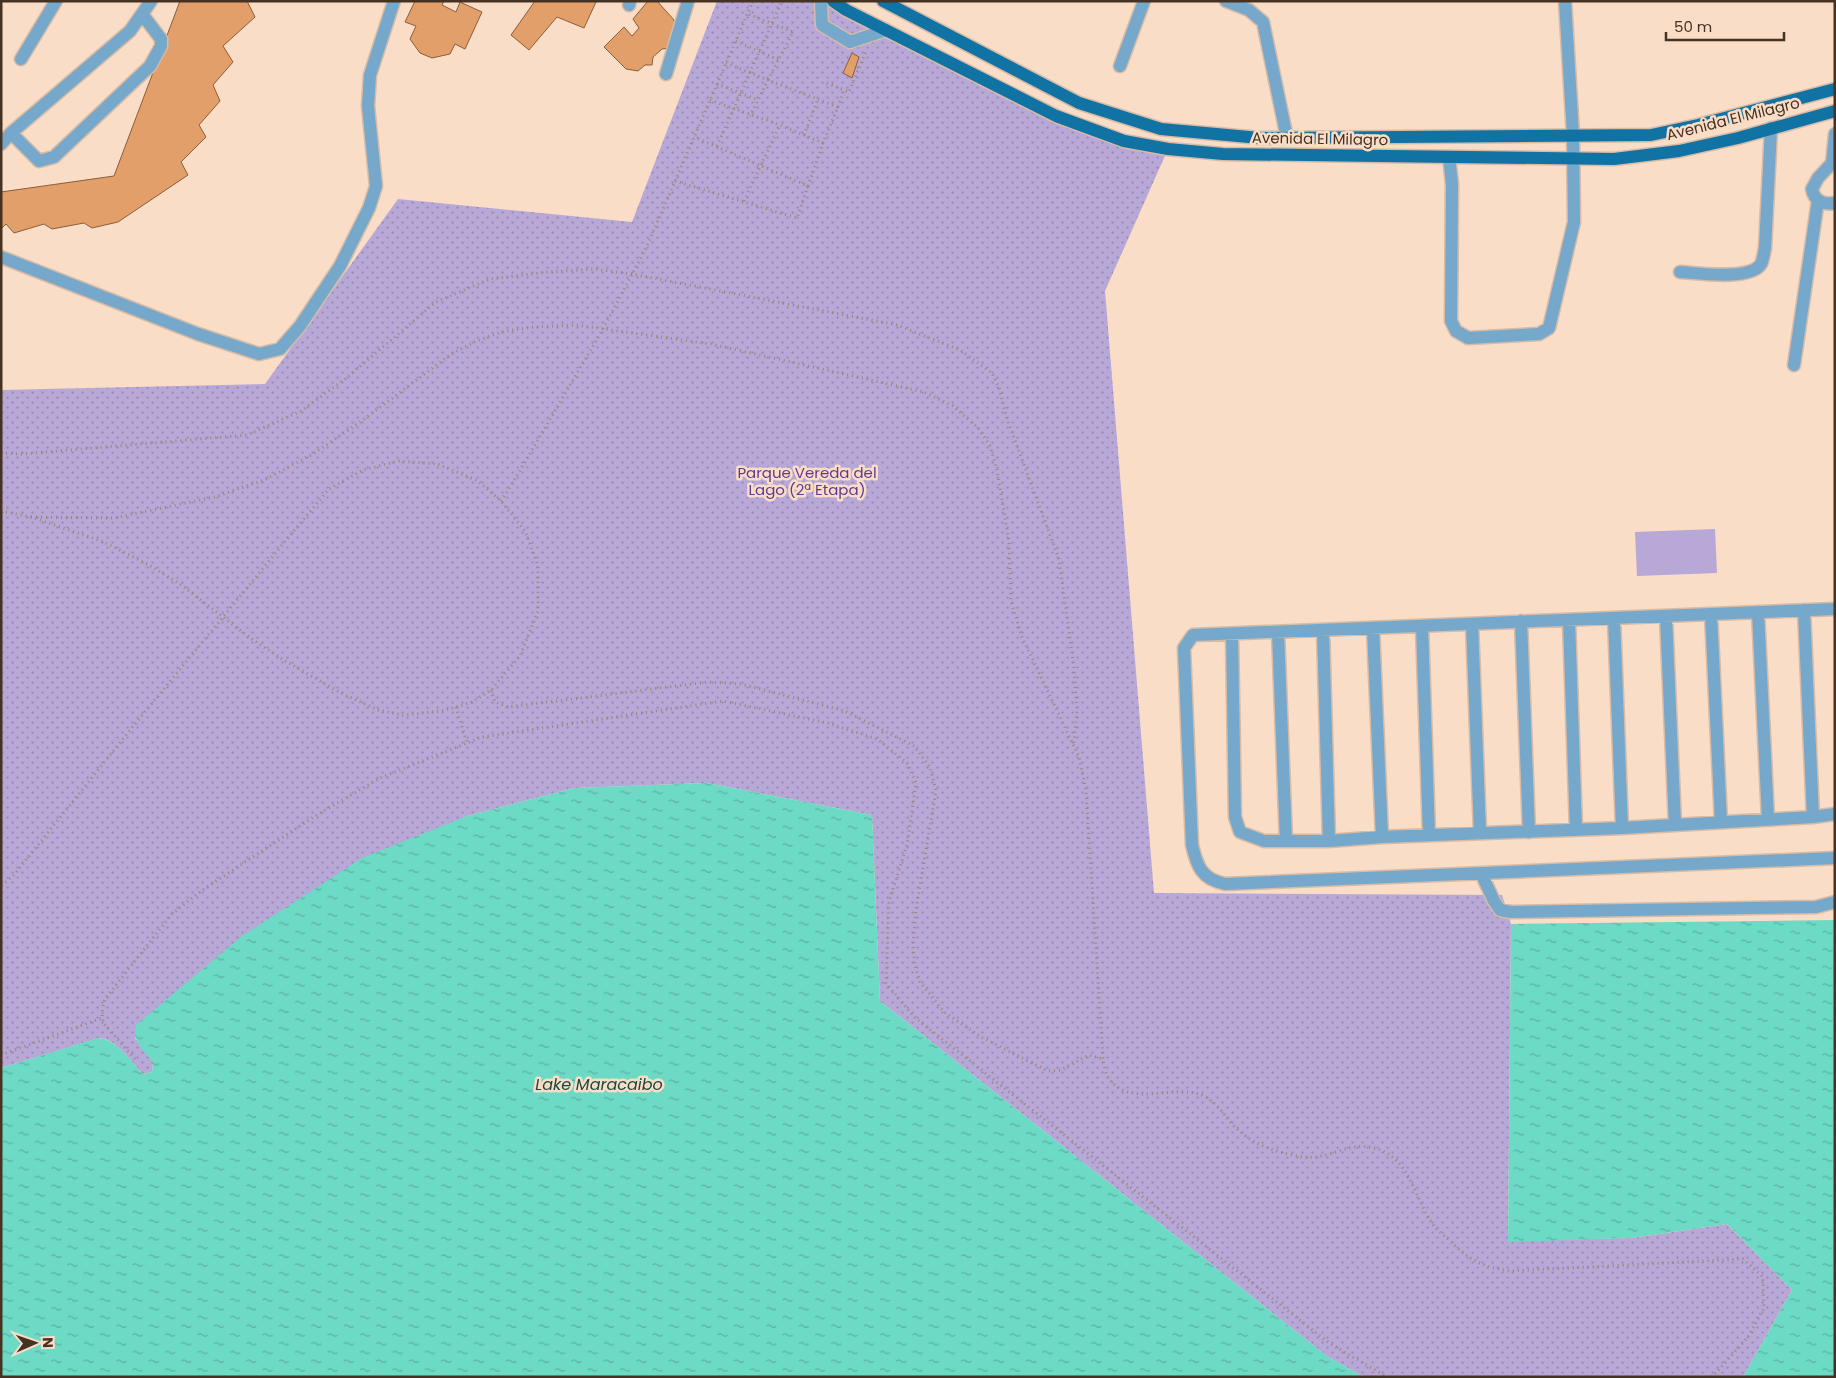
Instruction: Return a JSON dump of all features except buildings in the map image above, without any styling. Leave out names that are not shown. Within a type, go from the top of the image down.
[{"type":"main road","name":"Avenida El Milagro","points":[[833,1],[846,10],[1056,116],[1124,141],[1168,149],[1223,154],[1614,159],[1680,151],[1835,111]]},
{"type":"main road","name":"Avenida El Milagro","points":[[882,1],[1079,103],[1161,129],[1260,138],[1573,134],[1651,135],[1698,125],[1835,89]]},
{"type":"street","points":[[21,60],[56,1]]},
{"type":"street","points":[[1,144],[11,133],[130,31],[151,1]]},
{"type":"street","points":[[1,257],[198,334],[259,354],[280,349],[300,326],[340,266],[369,208],[376,186],[368,106],[370,75],[394,1]]},
{"type":"street","points":[[666,74],[688,1]]},
{"type":"street","points":[[822,1],[822,25],[850,42],[886,30]]},
{"type":"street","points":[[1120,66],[1144,1]]},
{"type":"street","points":[[1226,1],[1249,10],[1263,22],[1286,138]]},
{"type":"street","points":[[1449,157],[1452,184],[1451,321],[1456,331],[1468,338],[1539,334],[1549,328],[1574,222],[1573,134],[1565,1]]},
{"type":"street","points":[[11,133],[39,161],[54,157],[150,66],[160,46],[160,39],[142,14]]},
{"type":"street","points":[[1680,272],[1740,275],[1755,269],[1761,264],[1765,248],[1772,128]]},
{"type":"street","points":[[1835,134],[1832,163],[1818,178],[1812,190],[1813,195],[1818,200],[1826,204],[1835,203]]},
{"type":"street","points":[[1794,365],[1818,200]]},
{"type":"street","points":[[1835,609],[1194,635],[1184,648],[1192,845],[1196,864],[1213,881],[1225,884],[1835,858]]},
{"type":"street","points":[[1804,610],[1813,817]]},
{"type":"street","points":[[1758,612],[1768,819]]},
{"type":"street","points":[[1711,614],[1721,822]]},
{"type":"street","points":[[1666,616],[1676,825]]},
{"type":"street","points":[[1614,618],[1622,828]]},
{"type":"street","points":[[1569,620],[1576,830]]},
{"type":"street","points":[[1521,622],[1529,832]]},
{"type":"street","points":[[1472,624],[1480,834]]},
{"type":"street","points":[[1422,626],[1429,835]]},
{"type":"street","points":[[1373,628],[1382,837]]},
{"type":"street","points":[[1324,630],[1329,841]]},
{"type":"street","points":[[1278,632],[1286,841]]},
{"type":"street","points":[[1232,634],[1235,817],[1240,832],[1264,841],[1329,841],[1382,837],[1622,828],[1813,817],[1835,814]]},
{"type":"street","points":[[1481,873],[1500,910],[1511,912],[1816,907],[1835,902]]},
{"type":"path","points":[[501,501],[603,329],[647,246],[753,1]]},
{"type":"path","points":[[717,146],[782,1]]},
{"type":"path","points":[[748,14],[793,32],[750,116]]},
{"type":"path","points":[[827,84],[848,92],[873,34]]},
{"type":"path","points":[[736,41],[778,60]]},
{"type":"path","points":[[726,63],[838,107]]},
{"type":"path","points":[[717,84],[758,100]]},
{"type":"path","points":[[675,180],[797,218],[822,143],[844,90]]},
{"type":"path","points":[[804,135],[818,99]]},
{"type":"path","points":[[710,100],[822,143]]},
{"type":"path","points":[[744,201],[780,126]]},
{"type":"path","points":[[694,137],[808,186]]},
{"type":"path","points":[[1,453],[22,454],[247,435],[301,411],[345,380],[436,302],[490,278],[594,269],[632,274],[898,325],[960,350],[992,373],[999,387],[1007,419],[1058,559],[1074,668],[1077,710],[1073,745]]},
{"type":"path","points":[[31,517],[114,518],[215,497],[264,480],[312,454],[363,420],[450,355],[474,342],[501,332],[533,327],[576,325],[711,344],[924,392],[953,406],[978,428],[990,446],[997,470],[1009,542],[1011,601],[1022,637],[1079,757],[1086,791],[1103,1059],[1108,1077],[1120,1090],[1133,1093],[1184,1092],[1203,1096],[1222,1110],[1235,1127],[1256,1144],[1283,1153],[1304,1157],[1321,1157],[1358,1145],[1376,1148],[1391,1156],[1410,1178],[1434,1226],[1465,1256],[1491,1269],[1510,1271],[1743,1259],[1763,1277],[1764,1308],[1748,1337],[1715,1374],[1710,1377]]},
{"type":"path","points":[[1,511],[31,517],[104,542],[147,564],[180,584],[223,617],[253,640],[286,662],[339,692],[378,710],[403,715],[441,711],[456,707],[472,702],[491,690],[520,656],[538,611],[538,566],[525,531],[501,501],[478,481],[438,464],[398,461],[363,470],[329,489],[223,617],[14,875],[1,886]]},
{"type":"path","points":[[491,690],[495,702],[508,707],[708,682],[741,684],[845,711],[914,746],[930,767],[936,791],[916,909],[913,946],[915,966],[920,982],[944,1012],[981,1037],[1048,1071],[1061,1070],[1089,1055],[1103,1059]]},
{"type":"path","points":[[135,1059],[111,1033],[102,1018],[103,1005],[105,999],[172,914],[201,891],[315,816],[380,778],[482,737],[723,701],[828,723],[877,739],[907,763],[916,783],[907,845],[888,901],[886,983],[914,1017],[1329,1343],[1387,1377]]},
{"type":"path","points":[[456,707],[467,743]]},
{"type":"path","points":[[1,1055],[102,1018]]},
{"type":"green space","name":"Parque Vereda del Lago (2ª Etapa)","points":[[717,1],[823,1],[844,17],[979,77],[1056,116],[1168,149],[1105,291],[1154,893],[1502,895],[1511,924],[1508,1241],[1632,1238],[1727,1224],[1792,1290],[1743,1377],[1364,1377],[1328,1357],[880,1001],[872,815],[707,783],[575,788],[467,816],[135,1038],[153,1062],[152,1072],[143,1074],[112,1042],[99,1038],[1,1068],[1,390],[265,384],[398,199],[632,222]]},
{"type":"green space","points":[[1715,529],[1717,573],[1637,576],[1635,532]]},
{"type":"water","name":"Lake Maracaibo","points":[[707,783],[872,815],[880,1001],[1328,1357],[1364,1377],[1,1377],[1,1068],[98,1038],[111,1042],[143,1074],[152,1072],[153,1062],[142,1049],[135,1036],[136,1025],[242,936],[362,858],[467,816],[575,788]]},
{"type":"water","points":[[1835,920],[1835,1377],[1743,1377],[1792,1290],[1727,1224],[1632,1238],[1508,1242],[1511,924]]}]
